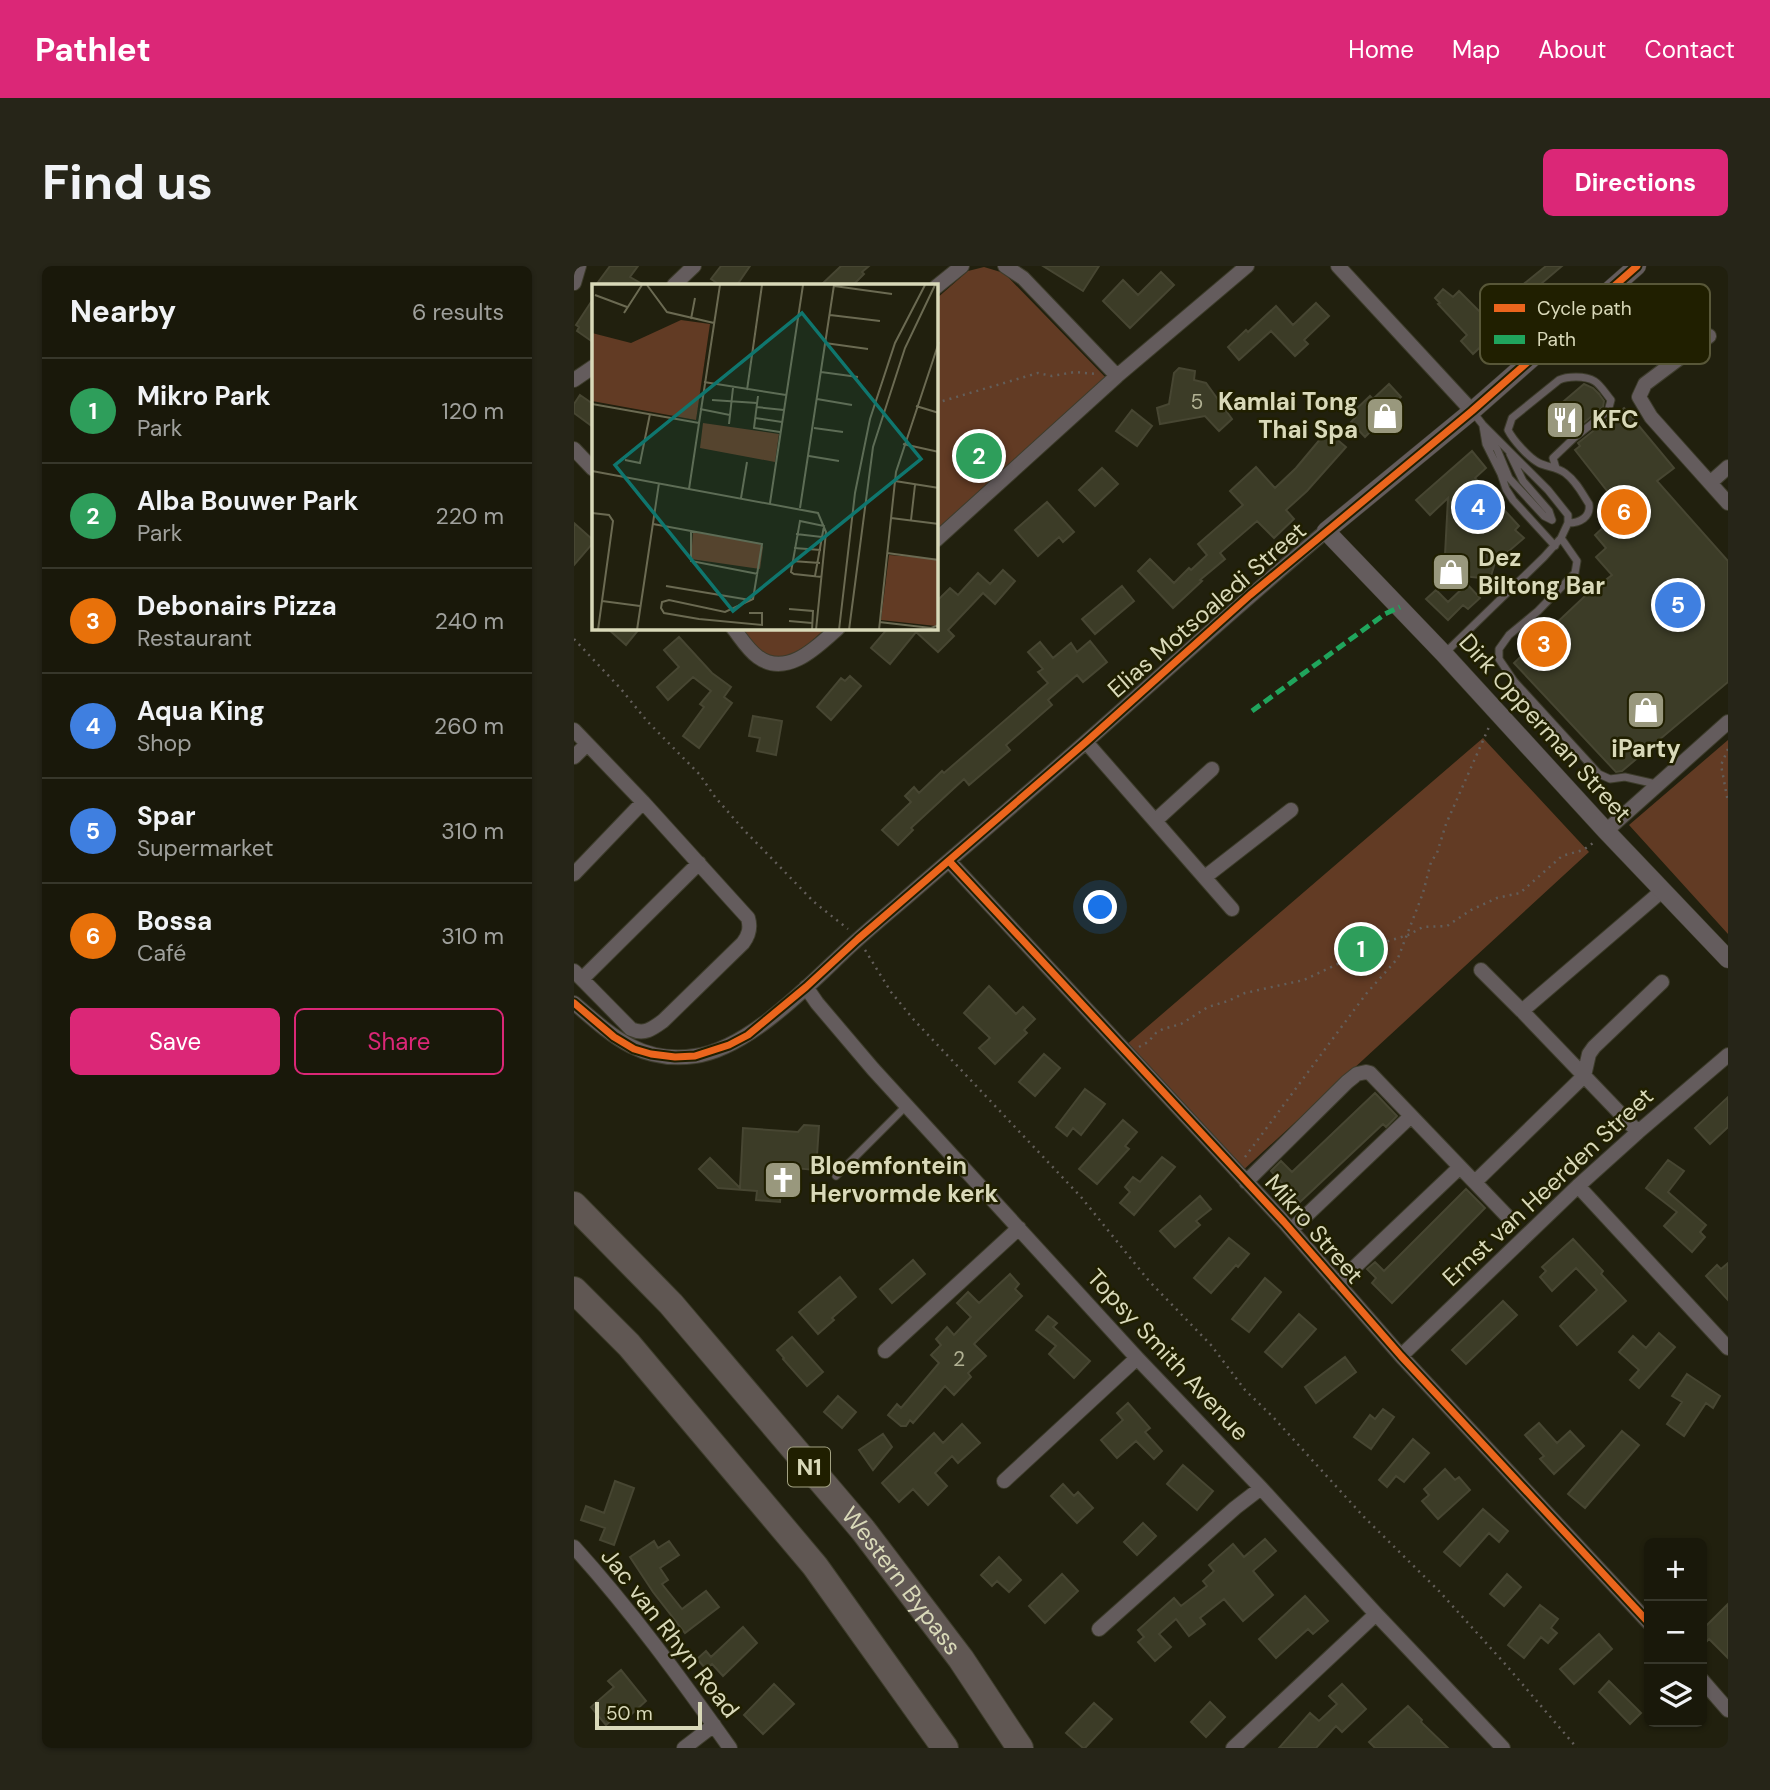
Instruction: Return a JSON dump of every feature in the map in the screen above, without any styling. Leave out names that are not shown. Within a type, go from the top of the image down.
[{"type":"highway","name":"Western Bypass","points":[[574,1205],[671,1304],[863,1530],[961,1659],[1020,1748]]},
{"type":"highway","name":"N1","points":[[574,1290],[629,1345],[815,1566],[945,1748]]},
{"type":"street","points":[[675,284],[694,266]]},
{"type":"street","points":[[938,285],[962,266]]},
{"type":"street","points":[[1005,266],[1023,278],[1117,376]]},
{"type":"street","points":[[938,538],[1117,376],[1247,266]]},
{"type":"street","points":[[1338,266],[1477,418]]},
{"type":"street","name":"Elias Motsoaledi Street","points":[[1618,284],[1637,266]]},
{"type":"street","name":"Elias Motsoaledi Street","points":[[574,1003],[614,1037],[634,1049],[651,1054],[695,1056],[729,1045],[748,1035],[1086,742],[1250,595],[1326,531],[1477,418],[1534,364]]},
{"type":"street","points":[[1672,364],[1645,384],[1639,397],[1651,417],[1728,503]]},
{"type":"street","points":[[574,380],[592,368]]},
{"type":"street","points":[[574,449],[592,468]]},
{"type":"street","points":[[1710,483],[1728,467]]},
{"type":"street","name":"Dirk Opperman Street","points":[[1326,531],[1728,959]]},
{"type":"street","points":[[735,630],[758,657],[772,663],[785,663],[807,655],[836,630]]},
{"type":"street","points":[[1605,831],[1728,722]]},
{"type":"street","points":[[574,730],[699,863],[748,918],[751,925],[743,943],[663,1021],[650,1030],[642,1032],[631,1029],[578,975],[699,863]]},
{"type":"street","points":[[1086,742],[1232,909]]},
{"type":"street","points":[[574,757],[587,744]]},
{"type":"street","points":[[1156,820],[1212,769]]},
{"type":"street","points":[[574,874],[643,802]]},
{"type":"street","points":[[1205,877],[1292,810]]},
{"type":"street","name":"Mikro Street","points":[[948,861],[1291,1230],[1401,1356],[1644,1618]]},
{"type":"street","points":[[1522,1011],[1663,890]]},
{"type":"street","points":[[1481,970],[1638,1132]]},
{"type":"street","points":[[1475,1182],[1584,1076],[1589,1054],[1594,1046],[1662,982]]},
{"type":"street","name":"Topsy Smith Avenue","points":[[806,987],[849,1041],[906,1105],[1496,1746]]},
{"type":"street","name":"Ernst van Heerden Street","points":[[1401,1356],[1578,1186],[1728,1055]]},
{"type":"street","points":[[1246,1182],[1347,1083],[1362,1072],[1370,1073],[1507,1216]]},
{"type":"street","points":[[1291,1230],[1412,1116]]},
{"type":"street","points":[[1337,1284],[1460,1167]]},
{"type":"street","points":[[1578,1186],[1728,1348]]},
{"type":"street","points":[[884,1351],[1019,1228]]},
{"type":"street","points":[[1004,1481],[1137,1358]]},
{"type":"street","points":[[1099,1629],[1261,1488]]},
{"type":"street","name":"Jac van Rhyn Road","points":[[574,1547],[659,1650],[730,1748]]},
{"type":"street","points":[[1233,1748],[1376,1614]]},
{"type":"street","points":[[1707,1686],[1728,1710]]},
{"type":"street","points":[[684,1748],[713,1725]]},
{"type":"lane","points":[[1556,468],[1553,458],[1611,406],[1611,400],[1590,377],[1566,377],[1559,380],[1513,418],[1508,430],[1534,460],[1556,468],[1572,479],[1590,504],[1584,519],[1568,523]]},
{"type":"lane","points":[[1444,654],[1555,546],[1568,523],[1568,515],[1559,503],[1477,418]]},
{"type":"lane","points":[[1477,418],[1485,436],[1497,449],[1510,478],[1544,516],[1552,520],[1549,511],[1523,481],[1508,450]]},
{"type":"lane","points":[[1477,418],[1506,489],[1555,546]]},
{"type":"lane","points":[[1561,538],[1577,561],[1575,573],[1538,611],[1509,635],[1499,649],[1499,659],[1514,681],[1599,774],[1610,779],[1625,777],[1656,785]]},
{"type":"lane","points":[[836,1176],[906,1105]]},
{"type":"path","points":[[938,402],[1038,373],[1052,376],[1075,372],[1117,376]]},
{"type":"path","points":[[574,639],[699,775],[743,829],[814,902],[858,939],[891,992],[914,1020],[1081,1197],[1149,1281],[1211,1345],[1245,1390],[1364,1517],[1439,1591],[1577,1748]]},
{"type":"path","points":[[1235,1170],[1366,994],[1398,958],[1446,824],[1496,711]]},
{"type":"path","points":[[1728,748],[1721,765],[1728,802]]},
{"type":"path","points":[[1128,1055],[1148,1042],[1156,1033],[1181,1024],[1208,1007],[1268,987],[1304,980],[1382,943],[1423,928],[1447,926],[1471,910],[1497,898],[1520,893],[1562,856],[1591,846],[1605,831]]},
{"type":"shaded area","points":[[984,267],[1004,273],[1109,381],[938,529],[938,297],[968,271]]},
{"type":"shaded area","points":[[736,630],[824,630],[798,652],[781,658],[772,658],[752,647]]},
{"type":"shaded area","points":[[1483,738],[1589,852],[1240,1173],[1125,1046]]},
{"type":"shaded area","points":[[1728,740],[1728,934],[1629,825]]},
{"type":"building","points":[[610,266],[638,266],[630,277],[642,284],[597,284]]},
{"type":"building","points":[[721,266],[750,266],[738,284],[718,284],[711,279]]},
{"type":"building","points":[[841,266],[869,266],[854,284],[822,284]]},
{"type":"building","points":[[1043,266],[1099,266],[1083,291]]},
{"type":"building","points":[[1546,266],[1562,266],[1543,284],[1524,284]]},
{"type":"building","points":[[1161,272],[1174,285],[1130,328],[1103,301],[1123,280],[1138,295]]},
{"type":"building","points":[[1443,289],[1453,297],[1459,291],[1480,312],[1480,347],[1473,354],[1461,341],[1467,335],[1435,298]]},
{"type":"building","points":[[592,301],[592,341],[577,331],[579,327],[576,325]]},
{"type":"building","points":[[1316,303],[1329,316],[1304,340],[1308,344],[1295,356],[1271,331],[1239,360],[1228,347],[1276,306],[1293,325]]},
{"type":"building","points":[[1179,368],[1195,371],[1194,380],[1206,383],[1232,419],[1219,431],[1205,416],[1160,424],[1157,408],[1169,404],[1174,373]]},
{"type":"building","points":[[1389,384],[1401,397],[1392,405],[1399,413],[1383,428],[1379,423],[1365,437],[1351,422],[1356,417],[1352,413],[1370,396],[1373,399]]},
{"type":"building","points":[[1584,384],[1599,394],[1604,401],[1603,407],[1570,434],[1551,412]]},
{"type":"building","points":[[580,395],[592,403],[592,426],[574,413],[574,404]]},
{"type":"building","points":[[1624,408],[1674,468],[1657,481],[1728,561],[1728,682],[1622,771],[1616,772],[1514,663],[1585,596],[1612,575],[1596,557],[1606,548],[1595,535],[1622,510],[1575,450],[1580,446],[1578,443],[1612,416],[1614,411],[1616,414]]},
{"type":"building","points":[[1132,410],[1152,426],[1137,446],[1116,431]]},
{"type":"building","points":[[1327,431],[1346,447],[1307,491],[1286,510],[1294,519],[1274,538],[1257,521],[1220,553],[1225,559],[1173,608],[1138,571],[1150,559],[1174,583],[1207,555],[1198,544],[1243,505],[1230,491],[1256,467],[1275,488]]},
{"type":"building","points":[[1472,451],[1486,468],[1475,478],[1519,526],[1515,530],[1524,538],[1495,563],[1490,579],[1444,574],[1448,498],[1430,515],[1416,500]]},
{"type":"building","points":[[1102,468],[1118,484],[1095,506],[1079,490]]},
{"type":"building","points":[[1047,502],[1074,532],[1063,542],[1059,537],[1038,556],[1015,530]]},
{"type":"building","points":[[574,523],[592,539],[592,544],[574,565]]},
{"type":"building","points":[[1003,570],[1015,581],[995,604],[983,593],[948,630],[954,636],[938,652],[916,632],[890,664],[871,648],[886,630],[938,630],[938,600],[950,588],[958,595],[978,573],[990,584]]},
{"type":"building","points":[[1467,584],[1480,598],[1468,609],[1463,605],[1448,620],[1426,599],[1436,590],[1448,602]]},
{"type":"building","points":[[1122,586],[1134,601],[1095,634],[1082,619]]},
{"type":"building","points":[[609,630],[638,630],[626,645]]},
{"type":"building","points":[[679,637],[712,673],[731,687],[724,697],[732,703],[699,748],[683,736],[704,707],[700,704],[711,691],[693,677],[668,700],[657,687],[679,667],[664,650]]},
{"type":"building","points":[[1090,641],[1107,662],[1083,682],[1077,675],[1048,700],[1052,705],[1006,745],[1010,750],[969,785],[964,779],[911,828],[913,830],[898,845],[882,830],[911,802],[905,796],[914,787],[919,793],[1048,683],[1038,672],[1043,669],[1028,652],[1040,642],[1053,658],[1071,643],[1077,652]]},
{"type":"building","points":[[850,676],[861,686],[831,720],[817,707],[841,678],[845,681]]},
{"type":"building","points":[[753,716],[782,721],[776,755],[757,751],[760,738],[749,736]]},
{"type":"building","points":[[989,986],[1016,1014],[1023,1007],[1035,1019],[1024,1030],[1027,1033],[995,1064],[979,1048],[990,1038],[964,1013]]},
{"type":"building","points":[[1044,1054],[1060,1068],[1035,1096],[1019,1082]]},
{"type":"building","points":[[1085,1089],[1105,1104],[1081,1135],[1073,1128],[1067,1136],[1056,1127]]},
{"type":"building","points":[[1375,1093],[1397,1116],[1386,1127],[1383,1124],[1300,1202],[1271,1171],[1281,1161],[1292,1172]]},
{"type":"building","points":[[1728,1097],[1728,1127],[1710,1144],[1695,1128]]},
{"type":"building","points":[[1123,1120],[1137,1132],[1125,1146],[1129,1149],[1097,1184],[1079,1169]]},
{"type":"building","points":[[804,1125],[819,1126],[816,1170],[782,1167],[780,1202],[756,1200],[757,1191],[718,1188],[699,1169],[710,1158],[740,1188],[743,1128],[798,1132]]},
{"type":"building","points":[[1162,1157],[1175,1167],[1134,1215],[1120,1203],[1130,1192],[1125,1187],[1133,1177],[1140,1182]]},
{"type":"building","points":[[1668,1160],[1684,1171],[1668,1192],[1706,1225],[1700,1232],[1705,1237],[1692,1252],[1664,1226],[1677,1212],[1646,1188]]},
{"type":"building","points":[[1466,1189],[1485,1208],[1392,1303],[1372,1283],[1376,1278],[1367,1269],[1375,1262],[1384,1271]]},
{"type":"building","points":[[1200,1196],[1211,1209],[1196,1221],[1200,1225],[1175,1247],[1160,1231]]},
{"type":"building","points":[[1229,1238],[1249,1254],[1211,1293],[1194,1278]]},
{"type":"building","points":[[1573,1239],[1626,1301],[1577,1345],[1560,1326],[1597,1290],[1576,1268],[1552,1291],[1540,1277],[1546,1271],[1542,1267]]},
{"type":"building","points":[[913,1260],[925,1274],[892,1303],[880,1289]]},
{"type":"building","points":[[1728,1263],[1728,1300],[1706,1276],[1717,1265],[1721,1269]]},
{"type":"building","points":[[1010,1274],[1019,1284],[1015,1289],[1022,1296],[974,1344],[986,1356],[968,1373],[971,1377],[954,1395],[945,1386],[913,1423],[910,1420],[906,1426],[901,1426],[888,1415],[897,1404],[901,1408],[939,1363],[931,1355],[941,1345],[936,1339],[947,1327],[954,1335],[971,1317],[957,1303],[968,1292],[979,1303]]},
{"type":"building","points":[[840,1277],[856,1297],[818,1334],[799,1312]]},
{"type":"building","points":[[1265,1278],[1281,1292],[1249,1332],[1232,1319]]},
{"type":"building","points":[[1503,1301],[1517,1315],[1466,1364],[1452,1350]]},
{"type":"building","points":[[1299,1314],[1316,1329],[1282,1367],[1265,1352]]},
{"type":"building","points":[[1048,1316],[1057,1323],[1053,1327],[1090,1361],[1074,1378],[1049,1354],[1056,1346],[1036,1330]]},
{"type":"building","points":[[1659,1333],[1675,1347],[1639,1388],[1630,1380],[1639,1370],[1619,1352],[1633,1336],[1646,1348]]},
{"type":"building","points":[[792,1337],[823,1372],[807,1386],[777,1350]]},
{"type":"building","points":[[1345,1357],[1356,1372],[1316,1403],[1305,1387]]},
{"type":"building","points":[[1687,1374],[1720,1396],[1713,1408],[1706,1403],[1684,1436],[1667,1424],[1682,1402],[1672,1396]]},
{"type":"building","points":[[838,1396],[856,1412],[842,1428],[824,1412]]},
{"type":"building","points":[[1128,1403],[1150,1428],[1145,1432],[1162,1451],[1154,1459],[1136,1441],[1117,1458],[1101,1440],[1123,1420],[1117,1413]]},
{"type":"building","points":[[1383,1409],[1394,1417],[1371,1449],[1354,1437],[1370,1415],[1375,1419]]},
{"type":"building","points":[[1539,1423],[1557,1443],[1570,1431],[1584,1446],[1554,1474],[1540,1459],[1544,1456],[1525,1435]]},
{"type":"building","points":[[962,1424],[980,1443],[958,1463],[952,1456],[935,1473],[947,1486],[928,1505],[913,1489],[899,1502],[882,1483],[934,1433],[943,1443]]},
{"type":"building","points":[[1622,1431],[1639,1445],[1585,1508],[1568,1494]]},
{"type":"building","points":[[883,1434],[892,1447],[873,1470],[859,1450]]},
{"type":"building","points":[[1413,1439],[1429,1453],[1404,1482],[1396,1476],[1387,1487],[1379,1480]]},
{"type":"building","points":[[1183,1465],[1213,1491],[1197,1510],[1167,1484]]},
{"type":"building","points":[[1445,1469],[1455,1480],[1459,1477],[1470,1490],[1438,1519],[1422,1501],[1429,1495],[1424,1489]]},
{"type":"building","points":[[615,1481],[634,1488],[614,1545],[600,1540],[605,1528],[581,1520],[586,1506],[604,1513]]},
{"type":"building","points":[[1063,1484],[1074,1496],[1078,1492],[1093,1508],[1077,1523],[1051,1496]]},
{"type":"building","points":[[1483,1509],[1508,1531],[1499,1542],[1489,1533],[1460,1566],[1444,1552]]},
{"type":"building","points":[[1143,1523],[1156,1536],[1137,1555],[1124,1542]]},
{"type":"building","points":[[1265,1539],[1276,1551],[1253,1571],[1273,1595],[1243,1621],[1224,1599],[1200,1618],[1205,1624],[1189,1636],[1176,1619],[1159,1634],[1171,1647],[1155,1661],[1138,1642],[1144,1637],[1138,1630],[1174,1598],[1181,1606],[1207,1586],[1203,1581],[1214,1571],[1209,1565],[1233,1544],[1244,1557]]},
{"type":"building","points":[[654,1541],[658,1548],[669,1541],[679,1555],[660,1568],[668,1580],[662,1584],[682,1609],[706,1591],[719,1607],[685,1633],[630,1557]]},
{"type":"building","points":[[999,1557],[1021,1580],[1009,1592],[997,1581],[992,1586],[981,1575]]},
{"type":"building","points":[[1062,1574],[1078,1591],[1045,1623],[1029,1606]]},
{"type":"building","points":[[1507,1574],[1521,1587],[1504,1606],[1490,1594]]},
{"type":"building","points":[[1305,1596],[1328,1621],[1313,1634],[1308,1629],[1276,1658],[1259,1639]]},
{"type":"building","points":[[1728,1604],[1728,1658],[1709,1639],[1707,1641],[1707,1625]]},
{"type":"building","points":[[1540,1605],[1558,1619],[1551,1628],[1557,1633],[1548,1643],[1541,1637],[1524,1658],[1508,1645]]},
{"type":"building","points":[[743,1627],[757,1643],[723,1676],[712,1664],[706,1669],[697,1659],[706,1651],[711,1657]]},
{"type":"building","points":[[1599,1634],[1612,1649],[1574,1684],[1560,1669]]},
{"type":"building","points":[[621,1670],[646,1701],[626,1719],[620,1713],[606,1725],[591,1707],[614,1687],[608,1681]]},
{"type":"building","points":[[1609,1681],[1641,1713],[1630,1724],[1599,1692]]},
{"type":"building","points":[[774,1684],[794,1704],[763,1734],[744,1715]]},
{"type":"building","points":[[1342,1684],[1366,1709],[1342,1732],[1336,1726],[1316,1748],[1279,1748],[1310,1713],[1319,1721],[1337,1704],[1329,1696]]},
{"type":"building","points":[[1210,1702],[1225,1717],[1206,1737],[1191,1722]]},
{"type":"building","points":[[1094,1703],[1112,1719],[1083,1748],[1066,1733]]},
{"type":"building","points":[[1408,1706],[1448,1748],[1375,1748],[1369,1742]]},
{"type":"marked path","points":[[1252,711],[1385,614],[1400,607]]},
{"type":"cycle path","points":[[1617,284],[1637,266]]},
{"type":"cycle path","points":[[574,1003],[614,1037],[634,1049],[651,1054],[695,1056],[729,1045],[748,1035],[1086,742],[1250,595],[1525,364]]},
{"type":"cycle path","points":[[949,861],[1284,1222],[1401,1356],[1644,1618]]},
{"type":"place","name":"Kamlai Tong Thai Spa","points":[[1385,416]]},
{"type":"place","name":"KFC","points":[[1565,420]]},
{"type":"place","name":"Alba Bouwer Park","points":[[979,456]]},
{"type":"place","name":"Aqua King","points":[[1478,507]]},
{"type":"place","name":"Bossa","points":[[1624,512]]},
{"type":"place","name":"Dez Biltong Bar","points":[[1451,572]]},
{"type":"place","name":"Spar","points":[[1678,605]]},
{"type":"place","name":"Debonairs Pizza","points":[[1544,644]]},
{"type":"place","name":"iParty","points":[[1646,710]]},
{"type":"place","name":"Mikro Park","points":[[1361,949]]},
{"type":"place","name":"Bloemfontein Hervormde kerk","points":[[783,1180]]}]
